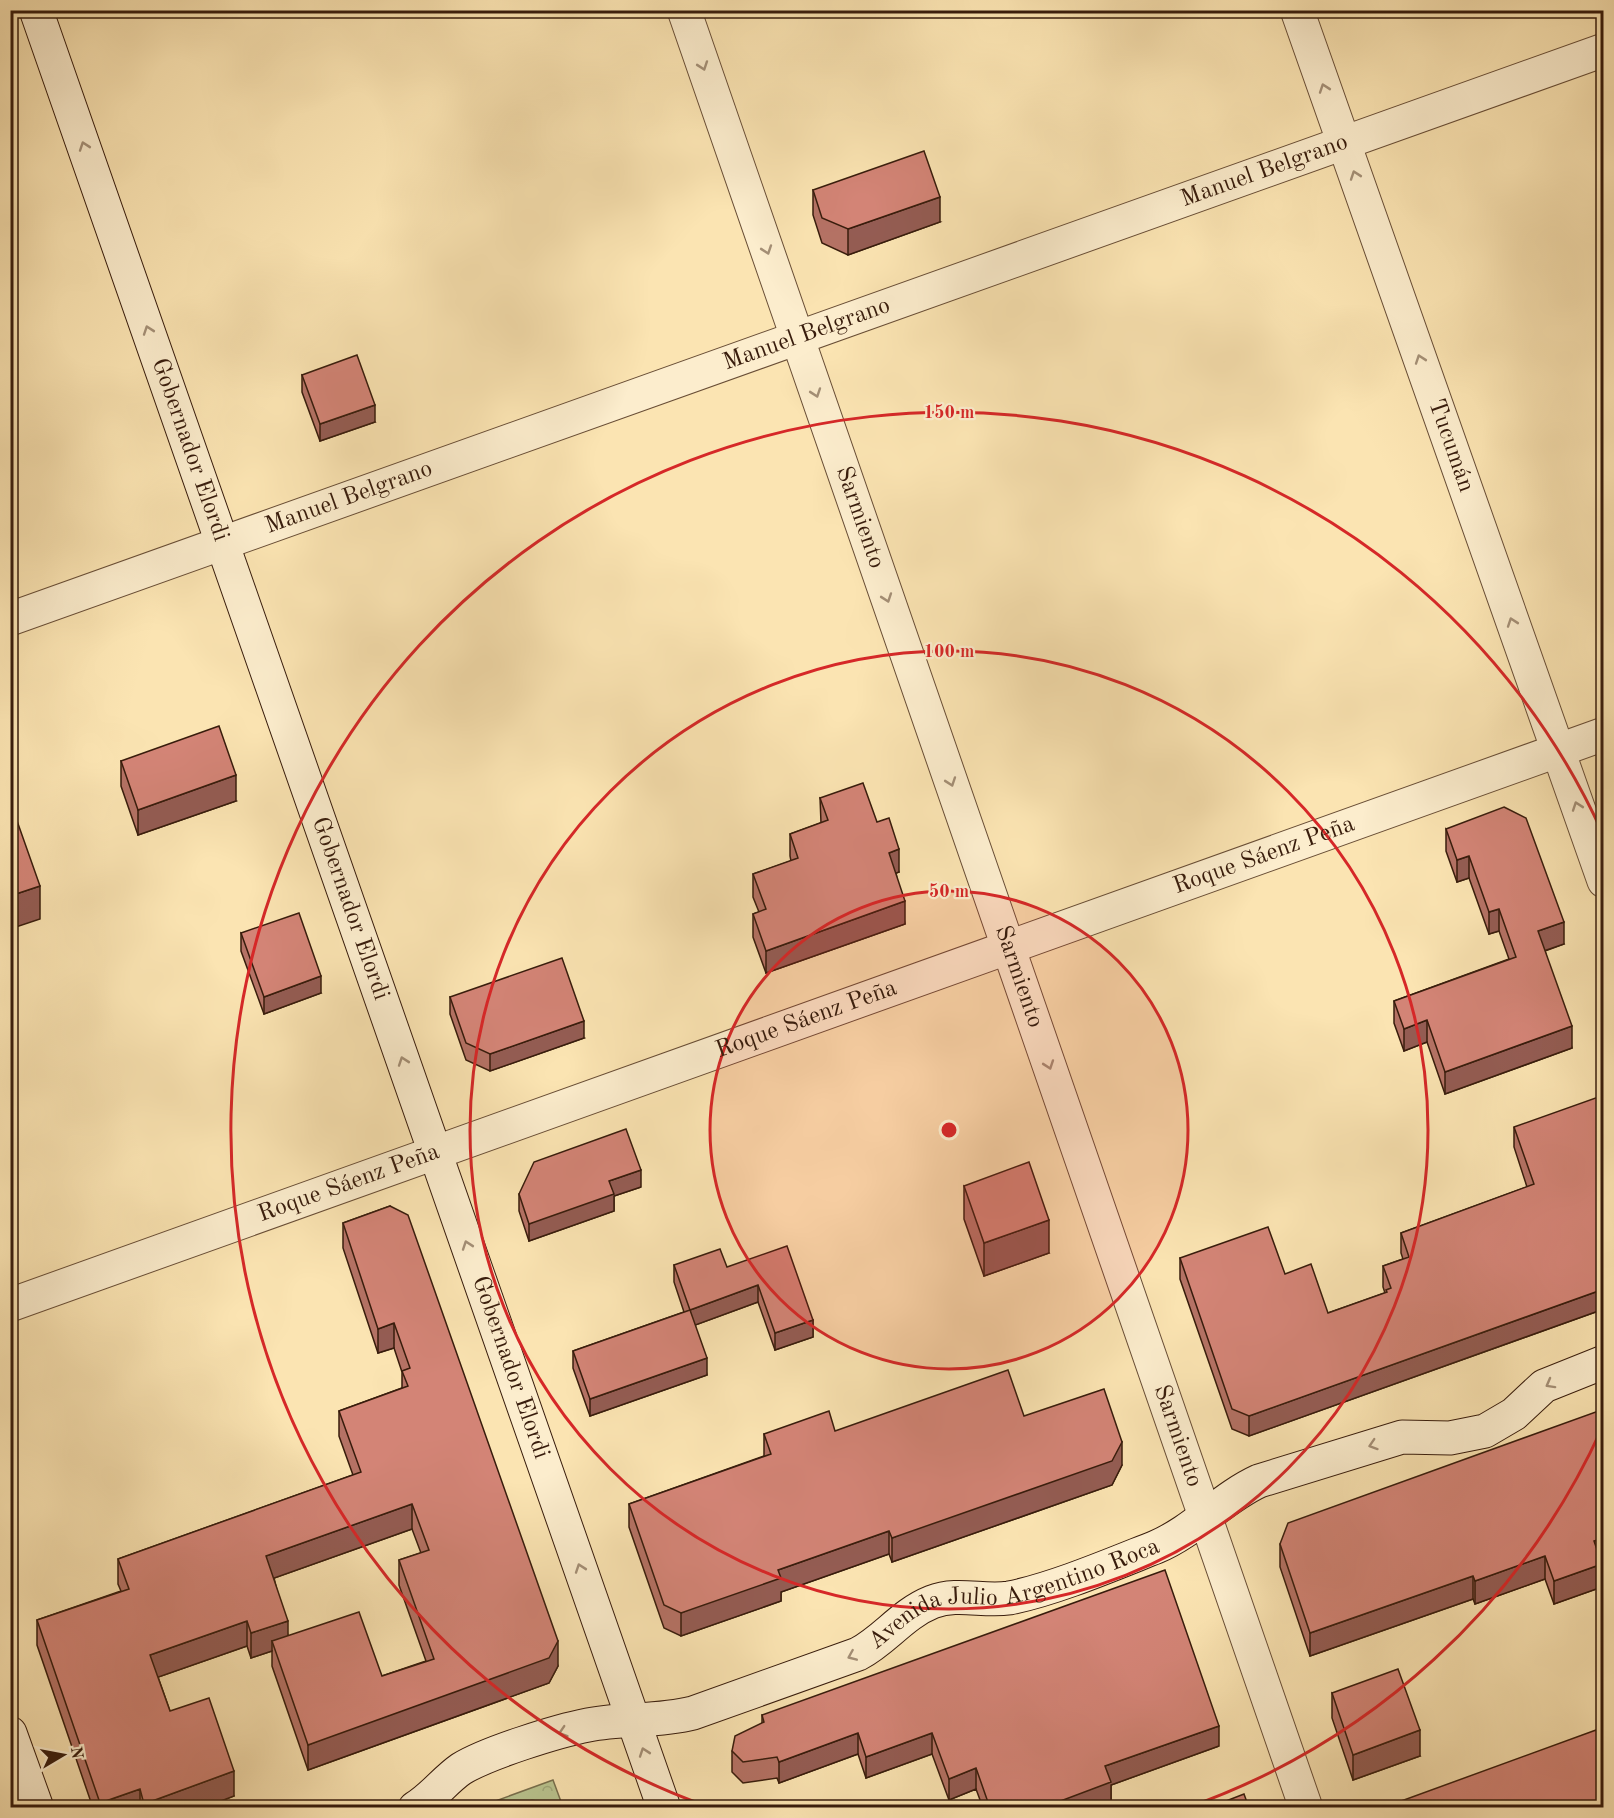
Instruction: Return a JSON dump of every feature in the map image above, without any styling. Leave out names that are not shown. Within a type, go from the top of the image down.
[{"type":"street","name":"Gobernador Elordi","points":[[36,10],[664,1808]]},
{"type":"street","name":"Sarmiento","points":[[684,10],[1306,1808]]},
{"type":"street","name":"Tucumán","points":[[1297,10],[1604,881]]},
{"type":"street","name":"Manuel Belgrano","points":[[10,619],[1604,50]]},
{"type":"street","name":"Roque Sáenz Peña","points":[[10,1305],[1604,734]]},
{"type":"street","name":"Avenida Julio Argentino Roca","points":[[415,1808],[434,1795],[458,1771],[492,1755],[585,1725],[666,1718],[693,1713],[849,1658],[874,1644],[910,1613],[934,1601],[967,1596],[1000,1599],[1037,1590],[1165,1543],[1239,1491],[1259,1481],[1392,1439],[1412,1436],[1450,1438],[1485,1431],[1514,1414],[1544,1386],[1604,1362]]},
{"type":"street","points":[[10,1733],[37,1808]]},
{"type":"green space","points":[[553,1780],[563,1807],[479,1807]]},
{"type":"building","points":[[924,151],[940,197],[848,229],[822,218],[813,190]]},
{"type":"building","points":[[357,355],[375,405],[320,424],[302,375]]},
{"type":"building","points":[[219,726],[236,775],[138,810],[121,761]]},
{"type":"building","points":[[863,783],[877,822],[889,818],[899,849],[889,853],[905,901],[766,951],[753,914],[766,909],[753,874],[798,858],[790,834],[828,820],[820,798]]},
{"type":"building","points":[[10,801],[40,886],[10,896]]},
{"type":"building","points":[[1504,807],[1526,818],[1564,922],[1538,931],[1572,1026],[1445,1072],[1427,1020],[1404,1029],[1394,1001],[1516,957],[1499,909],[1489,912],[1469,856],[1457,860],[1446,829]]},
{"type":"building","points":[[299,913],[321,976],[264,997],[241,933]]},
{"type":"building","points":[[562,958],[584,1021],[490,1054],[466,1043],[450,997]]},
{"type":"building","points":[[1604,1095],[1604,1289],[1249,1416],[1232,1409],[1180,1258],[1268,1227],[1285,1274],[1311,1264],[1328,1313],[1387,1292],[1386,1290],[1391,1288],[1383,1266],[1409,1257],[1401,1233],[1534,1184],[1514,1127]]},
{"type":"building","points":[[626,1129],[641,1170],[609,1181],[614,1194],[529,1224],[519,1194],[534,1162]]},
{"type":"building","points":[[1029,1162],[1049,1220],[984,1243],[964,1186]]},
{"type":"building","points":[[390,1206],[408,1215],[558,1641],[549,1658],[308,1745],[272,1641],[359,1612],[382,1676],[434,1659],[399,1560],[429,1550],[412,1504],[266,1556],[288,1621],[251,1633],[247,1621],[150,1655],[170,1711],[209,1698],[234,1771],[144,1804],[140,1789],[100,1803],[37,1620],[129,1589],[118,1559],[361,1472],[339,1411],[408,1386],[402,1371],[410,1368],[394,1323],[378,1329],[343,1223]]},
{"type":"building","points":[[787,1246],[813,1320],[775,1333],[758,1285],[690,1310],[674,1265],[720,1249],[727,1267]]},
{"type":"building","points":[[690,1310],[707,1358],[590,1399],[573,1351]]},
{"type":"building","points":[[1008,1370],[1024,1416],[1104,1389],[1122,1442],[1112,1461],[892,1538],[889,1531],[778,1570],[781,1578],[681,1613],[664,1605],[629,1504],[771,1454],[764,1434],[829,1411],[835,1431]]},
{"type":"building","points":[[1604,1409],[1604,1538],[1594,1541],[1602,1564],[1554,1581],[1545,1556],[1475,1581],[1473,1576],[1310,1633],[1280,1544],[1288,1523]]},
{"type":"building","points":[[1165,1570],[1219,1726],[1105,1766],[1111,1782],[1042,1808],[990,1808],[976,1768],[949,1779],[932,1733],[866,1757],[858,1733],[779,1762],[777,1757],[743,1762],[732,1751],[735,1736],[764,1722],[762,1715]]},
{"type":"building","points":[[1398,1669],[1420,1730],[1353,1755],[1332,1693]]},
{"type":"building","points":[[1596,1730],[1604,1752],[1604,1808],[1382,1808]]},
{"type":"building","points":[[1244,1794],[1249,1808],[1208,1808]]}]
